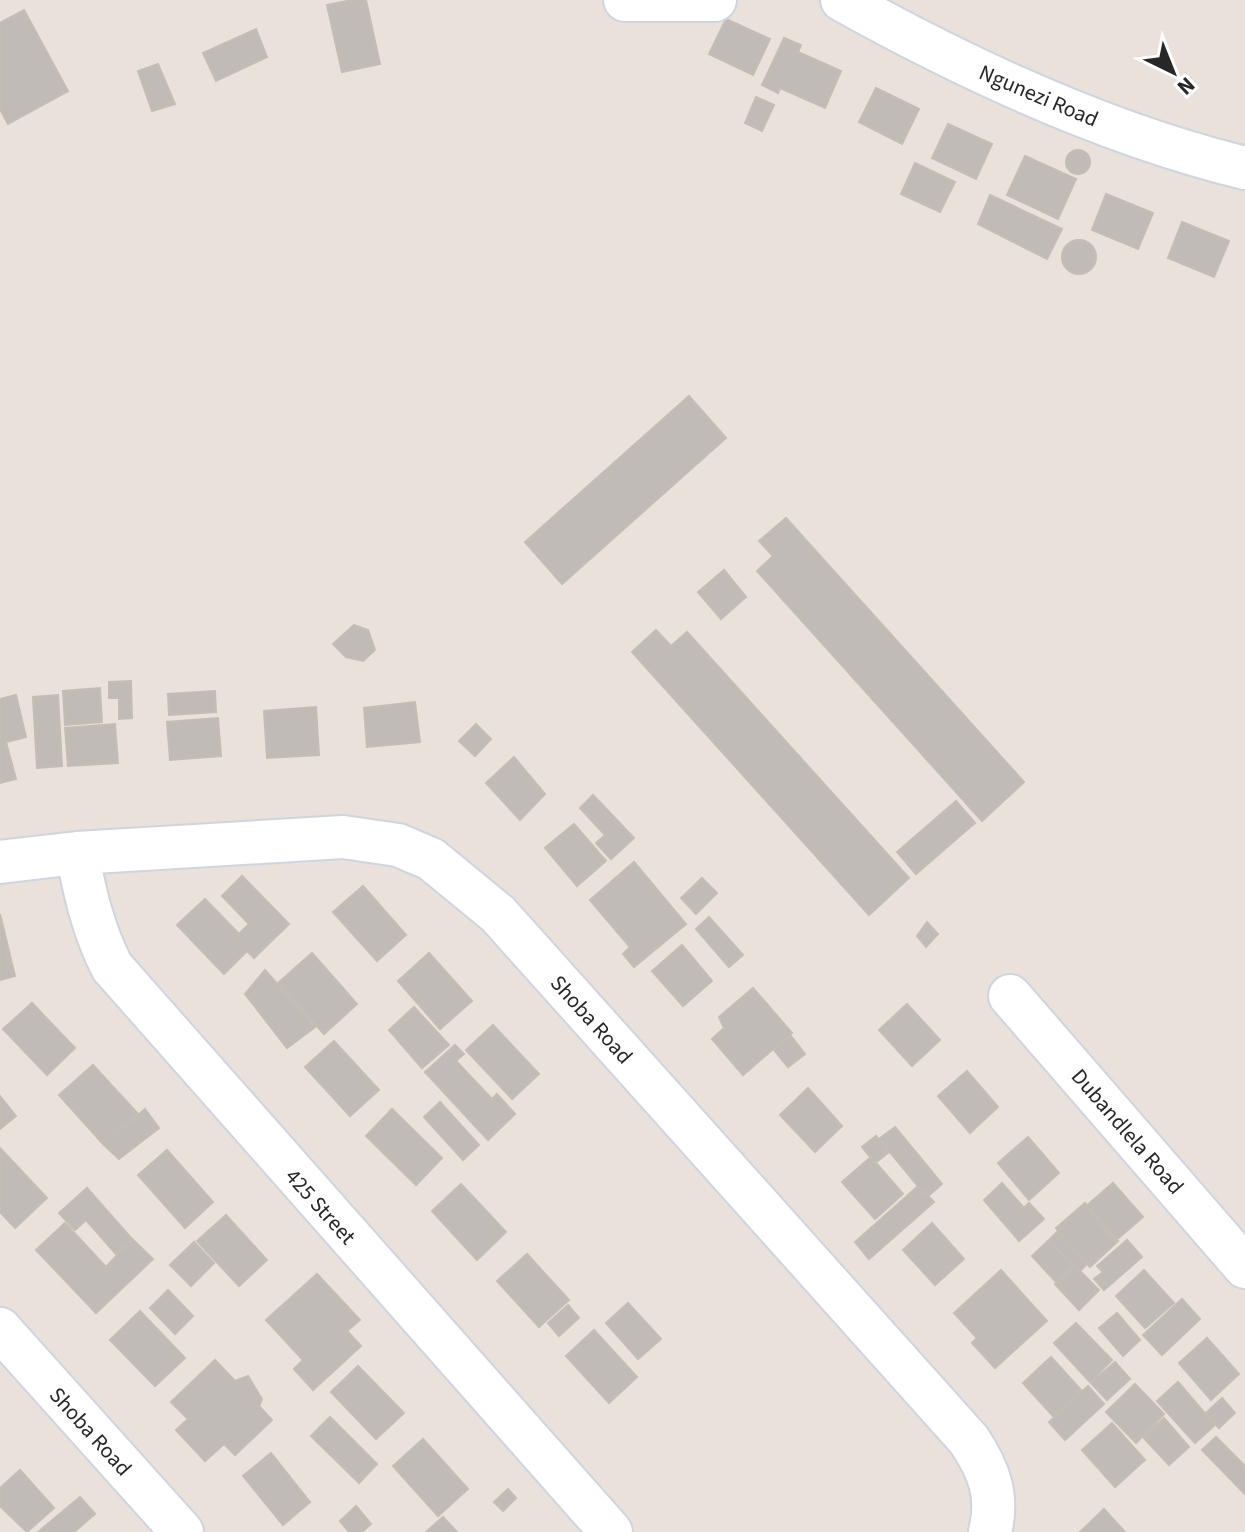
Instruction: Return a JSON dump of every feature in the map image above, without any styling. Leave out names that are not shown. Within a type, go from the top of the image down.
[{"type":"street","points":[[625,0],[715,0]]},
{"type":"street","name":"Ngunezi Road","points":[[842,0],[919,43],[1170,150],[1245,168]]},
{"type":"street","name":"Shoba Road","points":[[0,862],[77,853],[343,837],[398,845],[431,859],[498,914],[969,1440],[986,1466],[996,1500],[990,1532]]},
{"type":"street","name":"425 Street","points":[[77,853],[99,942],[128,988],[611,1532]]},
{"type":"street","name":"Dubandlela Road","points":[[1010,996],[1245,1267]]},
{"type":"street","name":"Shoba Road","points":[[0,1329],[182,1532]]},
{"type":"building","points":[[366,0],[380,64],[342,72],[327,5]]},
{"type":"building","points":[[24,10],[68,91],[8,124],[0,109],[0,23]]},
{"type":"building","points":[[726,19],[770,39],[753,75],[709,54]]},
{"type":"building","points":[[256,29],[267,57],[216,81],[203,53]]},
{"type":"building","points":[[784,38],[801,45],[798,52],[841,71],[825,108],[780,88],[778,93],[762,85]]},
{"type":"building","points":[[158,64],[175,104],[152,111],[138,71]]},
{"type":"building","points":[[876,88],[919,109],[902,144],[859,122]]},
{"type":"building","points":[[756,97],[774,105],[762,131],[745,123]]},
{"type":"building","points":[[948,124],[992,144],[976,179],[932,158]]},
{"type":"building","points":[[1078,150],[1089,157],[1090,162],[1083,173],[1078,174],[1067,167],[1066,162],[1073,151]]},
{"type":"building","points":[[1025,156],[1076,179],[1058,219],[1007,195]]},
{"type":"building","points":[[915,163],[955,182],[940,212],[901,194]]},
{"type":"building","points":[[1106,194],[1153,213],[1138,249],[1092,230]]},
{"type":"building","points":[[990,195],[1062,229],[1047,259],[978,224]]},
{"type":"building","points":[[1182,222],[1229,241],[1214,277],[1168,258]]},
{"type":"building","points":[[1079,240],[1091,245],[1096,257],[1091,269],[1079,274],[1067,269],[1062,257],[1067,245]]},
{"type":"building","points":[[689,396],[726,438],[562,584],[525,542]]},
{"type":"building","points":[[786,518],[1024,782],[982,821],[757,571],[773,556],[759,541]]},
{"type":"building","points":[[724,570],[746,597],[721,619],[698,592]]},
{"type":"building","points":[[354,625],[368,630],[375,650],[363,661],[346,657],[333,644]]},
{"type":"building","points":[[656,630],[671,646],[687,632],[909,878],[869,915],[632,652]]},
{"type":"building","points":[[131,681],[132,718],[119,719],[119,698],[109,698],[109,682]]},
{"type":"building","points":[[100,688],[102,722],[65,725],[63,691]]},
{"type":"building","points":[[215,691],[216,712],[169,715],[168,694]]},
{"type":"building","points":[[16,695],[26,737],[6,742],[16,779],[0,783],[0,699]]},
{"type":"building","points":[[58,695],[62,766],[37,768],[33,697]]},
{"type":"building","points":[[415,702],[420,742],[367,747],[364,708]]},
{"type":"building","points":[[316,707],[319,755],[267,758],[264,711]]},
{"type":"building","points":[[218,718],[221,756],[170,760],[167,722]]},
{"type":"building","points":[[115,724],[118,763],[68,766],[65,728]]},
{"type":"building","points":[[476,724],[491,739],[475,756],[459,741]]},
{"type":"building","points":[[514,757],[545,794],[520,820],[486,783]]},
{"type":"building","points":[[593,795],[634,838],[611,859],[596,843],[605,835],[580,808]]},
{"type":"building","points":[[956,801],[975,823],[916,874],[897,852]]},
{"type":"building","points":[[574,824],[606,861],[577,886],[545,848]]},
{"type":"building","points":[[634,862],[686,924],[634,967],[623,954],[630,947],[590,900]]},
{"type":"building","points":[[242,876],[289,924],[254,958],[247,951],[224,974],[177,925],[205,899],[239,934],[249,924],[222,896]]},
{"type":"building","points":[[702,878],[717,893],[696,914],[681,898]]},
{"type":"building","points":[[363,886],[406,935],[377,961],[333,912]]},
{"type":"building","points":[[0,914],[15,976],[0,980]]},
{"type":"building","points":[[709,917],[743,955],[729,967],[696,929]]},
{"type":"building","points":[[927,922],[938,934],[926,947],[917,936]]},
{"type":"building","points":[[682,945],[712,981],[683,1006],[652,971]]},
{"type":"building","points":[[312,953],[357,1004],[324,1034],[278,983]]},
{"type":"building","points":[[429,953],[472,1001],[440,1029],[398,981]]},
{"type":"building","points":[[265,970],[315,1027],[287,1048],[245,994]]},
{"type":"building","points":[[753,988],[792,1033],[743,1075],[712,1039],[724,1028],[719,1017]]},
{"type":"building","points":[[32,1003],[75,1048],[47,1075],[3,1029]]},
{"type":"building","points":[[907,1004],[940,1040],[912,1066],[879,1030]]},
{"type":"building","points":[[414,1007],[449,1045],[422,1068],[389,1030]]},
{"type":"building","points":[[493,1025],[539,1074],[512,1099],[466,1050]]},
{"type":"building","points":[[791,1036],[805,1054],[788,1067],[774,1050]]},
{"type":"building","points":[[334,1041],[379,1090],[350,1116],[305,1067]]},
{"type":"building","points":[[455,1045],[464,1054],[456,1061],[492,1099],[497,1094],[515,1114],[488,1140],[425,1072]]},
{"type":"building","points":[[93,1065],[138,1114],[104,1145],[59,1095]]},
{"type":"building","points":[[967,1071],[998,1107],[970,1133],[938,1096]]},
{"type":"building","points":[[808,1088],[842,1126],[815,1152],[780,1115]]},
{"type":"building","points":[[0,1096],[16,1116],[0,1129]]},
{"type":"building","points":[[440,1102],[479,1145],[463,1160],[424,1117]]},
{"type":"building","points":[[145,1109],[159,1128],[119,1159],[104,1145]]},
{"type":"building","points":[[392,1109],[442,1158],[416,1185],[366,1136]]},
{"type":"building","points":[[895,1127],[942,1184],[927,1197],[879,1139]]},
{"type":"building","points":[[876,1136],[889,1152],[875,1163],[862,1147]]},
{"type":"building","points":[[1028,1137],[1059,1173],[1029,1200],[998,1163]]},
{"type":"building","points":[[0,1148],[47,1198],[15,1228],[0,1212]]},
{"type":"building","points":[[167,1150],[213,1202],[185,1228],[138,1175]]},
{"type":"building","points":[[871,1157],[903,1194],[875,1219],[842,1182]]},
{"type":"building","points":[[1002,1183],[1024,1208],[1029,1203],[1044,1219],[1019,1241],[984,1200]]},
{"type":"building","points":[[1113,1183],[1143,1217],[1115,1241],[1085,1207]]},
{"type":"building","points":[[461,1184],[506,1232],[477,1260],[432,1211]]},
{"type":"building","points":[[918,1186],[934,1202],[869,1259],[855,1242]]},
{"type":"building","points":[[87,1188],[132,1239],[116,1254],[86,1220],[75,1230],[59,1213]]},
{"type":"building","points":[[1085,1203],[1118,1241],[1090,1267],[1056,1228]]},
{"type":"building","points":[[226,1215],[267,1260],[239,1286],[197,1241]]},
{"type":"building","points":[[65,1223],[106,1267],[132,1239],[153,1259],[96,1313],[36,1250]]},
{"type":"building","points":[[932,1223],[964,1259],[935,1285],[903,1250]]},
{"type":"building","points":[[1058,1231],[1088,1263],[1079,1272],[1049,1240]]},
{"type":"building","points":[[1049,1240],[1073,1266],[1056,1282],[1032,1256]]},
{"type":"building","points":[[1127,1240],[1142,1257],[1104,1290],[1094,1279],[1103,1272],[1097,1266]]},
{"type":"building","points":[[194,1242],[214,1263],[191,1286],[170,1265]]},
{"type":"building","points":[[527,1254],[569,1300],[539,1327],[497,1281]]},
{"type":"building","points":[[1075,1266],[1099,1290],[1079,1310],[1055,1284]]},
{"type":"building","points":[[1001,1270],[1047,1321],[995,1368],[972,1343],[977,1338],[954,1313]]},
{"type":"building","points":[[1144,1270],[1174,1303],[1145,1328],[1116,1296]]},
{"type":"building","points":[[317,1274],[360,1320],[347,1331],[361,1346],[313,1390],[294,1369],[303,1360],[266,1320]]},
{"type":"building","points":[[168,1290],[193,1316],[175,1334],[150,1308]]},
{"type":"building","points":[[1182,1299],[1200,1319],[1162,1355],[1143,1335]]},
{"type":"building","points":[[628,1303],[661,1339],[638,1359],[606,1323]]},
{"type":"building","points":[[568,1305],[579,1318],[559,1336],[548,1323]]},
{"type":"building","points":[[140,1311],[185,1358],[155,1386],[110,1340]]},
{"type":"building","points":[[1117,1313],[1140,1340],[1123,1356],[1099,1328]]},
{"type":"building","points":[[1076,1323],[1112,1360],[1090,1382],[1054,1343]]},
{"type":"building","points":[[594,1330],[637,1377],[609,1403],[566,1356]]},
{"type":"building","points":[[1207,1338],[1239,1374],[1211,1400],[1179,1363]]},
{"type":"building","points":[[1051,1357],[1081,1390],[1053,1416],[1023,1383]]},
{"type":"building","points":[[215,1360],[235,1381],[248,1376],[262,1399],[259,1406],[272,1420],[235,1455],[224,1444],[205,1461],[176,1430],[188,1419],[171,1402]]},
{"type":"building","points":[[1115,1362],[1130,1379],[1107,1400],[1091,1383]]},
{"type":"building","points":[[358,1366],[404,1413],[376,1439],[331,1392]]},
{"type":"building","points":[[1178,1382],[1215,1425],[1195,1443],[1157,1401]]},
{"type":"building","points":[[1135,1384],[1164,1414],[1136,1443],[1106,1412]]},
{"type":"building","points":[[1088,1386],[1104,1404],[1065,1440],[1049,1422]]},
{"type":"building","points":[[1222,1398],[1235,1413],[1219,1428],[1206,1413]]},
{"type":"building","points":[[330,1417],[377,1464],[359,1483],[311,1436]]},
{"type":"building","points":[[1164,1418],[1189,1447],[1169,1465],[1143,1437]]},
{"type":"building","points":[[1112,1423],[1145,1460],[1115,1487],[1082,1450]]},
{"type":"building","points":[[1216,1437],[1245,1466],[1245,1494],[1202,1450]]},
{"type":"building","points":[[423,1439],[468,1489],[438,1516],[393,1466]]},
{"type":"building","points":[[271,1453],[310,1502],[283,1525],[243,1476]]},
{"type":"building","points":[[20,1470],[54,1508],[27,1532],[0,1506],[0,1488]]},
{"type":"building","points":[[508,1489],[516,1498],[503,1511],[494,1502]]},
{"type":"building","points":[[80,1497],[95,1514],[74,1532],[38,1532]]},
{"type":"building","points":[[356,1506],[371,1524],[362,1532],[349,1532],[340,1521]]},
{"type":"building","points":[[1104,1509],[1125,1532],[1080,1532]]},
{"type":"building","points":[[443,1517],[457,1532],[426,1532]]}]
